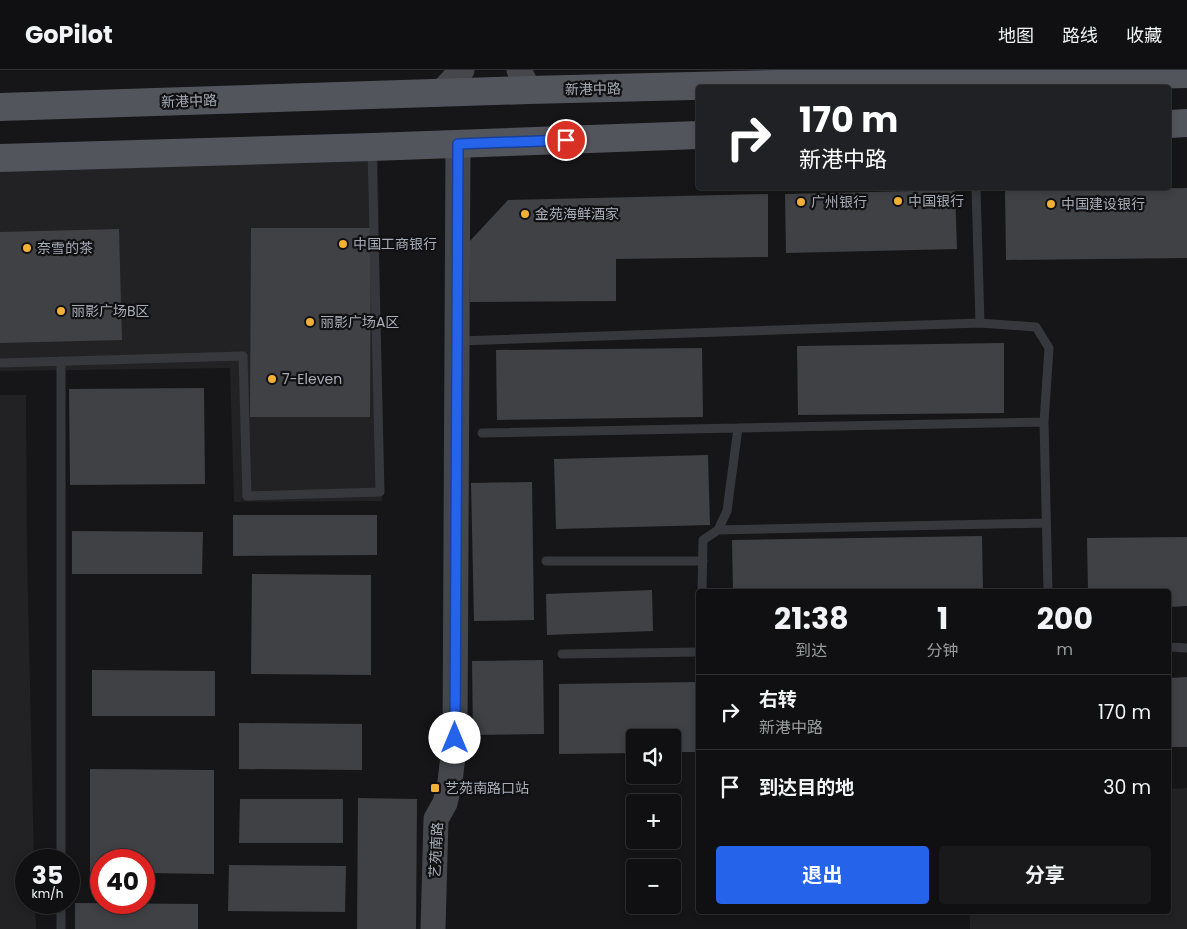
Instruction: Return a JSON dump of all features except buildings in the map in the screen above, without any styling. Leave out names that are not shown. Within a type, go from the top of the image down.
[{"type":"main road","name":"新港中路","points":[[0,107],[438,94],[524,80],[773,82],[1157,72],[1187,74]]},
{"type":"main road","points":[[1171,124],[1187,123]]},
{"type":"main road","points":[[0,158],[696,135]]},
{"type":"street","points":[[438,94],[462,70]]},
{"type":"street","name":"艺苑南路","points":[[433,929],[436,819],[445,803],[450,782],[455,738],[458,144]]},
{"type":"lane","points":[[0,363],[243,356],[246,496],[380,492],[372,147]]},
{"type":"lane","points":[[976,190],[980,323]]},
{"type":"lane","points":[[456,341],[980,323],[1036,327],[1049,348],[1044,422],[1048,589]]},
{"type":"lane","points":[[61,361],[61,849]]},
{"type":"lane","points":[[482,433],[1044,422]]},
{"type":"lane","points":[[702,589],[703,540],[718,530],[727,511],[738,428]]},
{"type":"lane","points":[[718,530],[1046,523]]},
{"type":"lane","points":[[546,561],[702,562]]},
{"type":"lane","points":[[1171,647],[1187,648]]},
{"type":"lane","points":[[562,654],[696,652]]},
{"type":"lane","points":[[62,914],[62,929]]},
{"type":"shaded area","points":[[378,160],[382,501],[234,502],[230,368],[0,371],[0,168]]},
{"type":"shaded area","points":[[0,395],[26,395],[27,553],[34,849],[15,849],[15,914],[35,914],[36,929],[0,929]]},
{"type":"shaded area","points":[[1187,788],[1187,929],[970,929],[970,914],[1171,914],[1171,789]]},
{"type":"place","name":"中国银行","points":[[898,201]]},
{"type":"place","name":"广州银行","points":[[801,202]]},
{"type":"place","name":"中国建设银行","points":[[1051,204]]},
{"type":"place","name":"金苑海鲜酒家","points":[[525,214]]},
{"type":"place","name":"中国工商银行","points":[[343,244]]},
{"type":"place","name":"奈雪的茶","points":[[27,248]]},
{"type":"place","name":"丽影广场B区","points":[[61,311]]},
{"type":"place","name":"丽影广场A区","points":[[310,322]]},
{"type":"place","name":"7-Eleven","points":[[272,379]]},
{"type":"place","name":"艺苑南路口站","points":[[435,788]]},
{"type":"route","points":[[455,738],[458,144],[566,140]]}]
